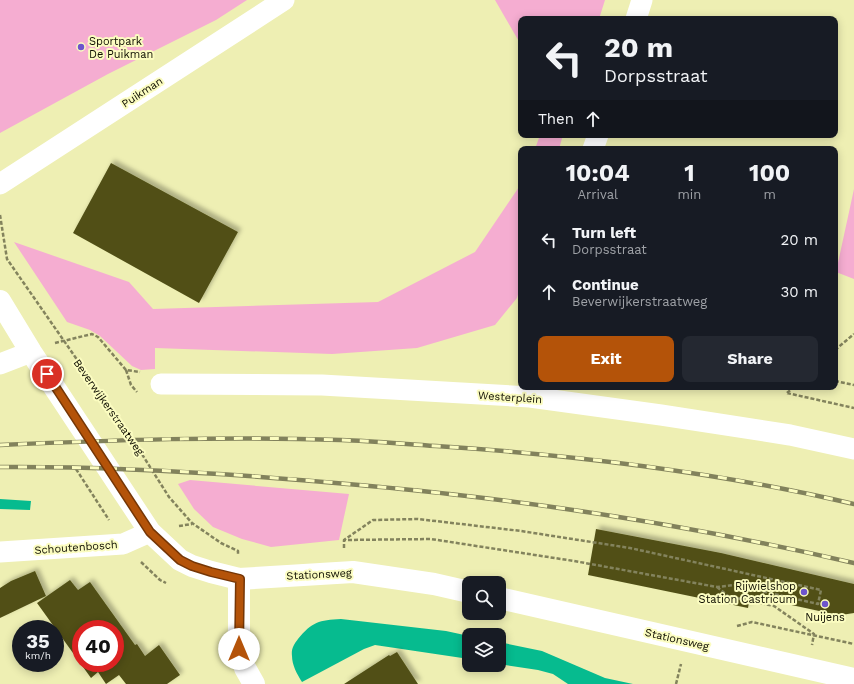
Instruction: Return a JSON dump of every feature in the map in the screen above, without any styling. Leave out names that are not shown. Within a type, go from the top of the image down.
[{"type":"main road","points":[[0,301],[150,532]]},
{"type":"main road","name":"Stationsweg","points":[[150,532],[180,560],[192,566],[240,579],[353,572],[434,584],[462,590]]},
{"type":"main road","points":[[240,579],[239,649],[245,668],[254,684]]},
{"type":"main road","name":"Stationsweg","points":[[506,600],[854,679]]},
{"type":"street","name":"Puikman","points":[[0,184],[284,0]]},
{"type":"street","points":[[637,16],[642,0]]},
{"type":"street","points":[[0,364],[32,352]]},
{"type":"street","name":"Westerplein","points":[[162,384],[322,385],[531,392],[790,435],[854,449]]},
{"type":"street","name":"Schoutenbosch","points":[[0,552],[123,544],[150,532]]},
{"type":"path","name":"Beverwijkerstraatweg","points":[[0,215],[1,232],[7,259],[133,440],[170,497],[192,524],[221,543],[238,551],[240,579]]},
{"type":"path","points":[[32,352],[63,340],[92,334],[98,337],[126,370],[149,373],[162,384]]},
{"type":"path","points":[[838,347],[854,334]]},
{"type":"path","points":[[838,382],[854,385]]},
{"type":"path","points":[[790,390],[787,393],[854,408]]},
{"type":"path","points":[[418,519],[522,530],[630,548],[821,590],[818,604],[735,585],[716,587],[574,561],[431,539],[344,540],[373,520],[418,519]]},
{"type":"path","points":[[342,572],[344,540]]},
{"type":"path","points":[[716,587],[728,596],[774,606],[814,634]]},
{"type":"path","points":[[730,628],[752,622],[814,634],[854,644]]},
{"type":"path","points":[[806,668],[814,634]]},
{"type":"path","points":[[676,684],[677,680]]},
{"type":"shaded area","name":"Sportpark De Puikman","points":[[0,0],[247,0],[216,20],[108,74],[0,133]]},
{"type":"shaded area","points":[[495,0],[605,0],[600,16],[518,16],[518,40]]},
{"type":"shaded area","points":[[539,138],[562,138],[560,146],[536,146]]},
{"type":"shaded area","points":[[518,188],[518,294],[517,298],[495,325],[417,348],[332,354],[155,348],[155,369],[141,370],[132,366],[100,336],[90,330],[67,322],[14,242],[129,282],[153,309],[378,302],[475,252]]},
{"type":"shaded area","points":[[854,189],[854,279],[838,273],[838,263]]},
{"type":"shaded area","points":[[190,480],[349,494],[339,540],[271,547],[242,539],[213,527],[194,509],[178,484]]},
{"type":"shaded area","points":[[0,499],[31,501],[30,510],[0,509]]},
{"type":"shaded area","points":[[341,619],[446,631],[462,634],[462,658],[375,645],[364,649],[302,682],[293,663],[293,647],[303,633],[312,625],[327,620]]},
{"type":"shaded area","points":[[506,643],[542,651],[605,678],[633,684],[568,684],[553,674],[506,665]]},
{"type":"building","points":[[111,163],[238,232],[199,303],[73,233]]},
{"type":"building","points":[[596,529],[721,553],[854,584],[854,613],[841,615],[833,614],[750,596],[748,608],[588,575]]},
{"type":"building","points":[[35,571],[46,596],[0,618],[0,588],[11,581]]},
{"type":"building","points":[[70,580],[78,590],[90,582],[117,620],[72,620],[72,652],[64,640],[64,620],[49,620],[37,603]]},
{"type":"building","points":[[124,630],[135,645],[137,644],[145,656],[159,645],[180,675],[167,684],[126,684],[119,675],[106,684],[98,672],[124,672]]},
{"type":"building","points":[[397,652],[418,684],[344,684],[389,655],[390,656]]},
{"type":"building","points":[[87,672],[98,672],[91,678]]},
{"type":"railway","points":[[0,445],[128,440],[353,440],[541,454],[646,466],[751,483],[854,504]]},
{"type":"railway","points":[[0,467],[135,469],[224,474],[396,488],[508,501],[657,523],[854,563]]},
{"type":"place","name":"Sportpark De Puikman","points":[[81,47]]},
{"type":"place","name":"Rijwielshop Station Castricum","points":[[804,592]]},
{"type":"place","name":"Nuijens","points":[[825,604]]},
{"type":"route","points":[[47,374],[150,532],[180,560],[192,566],[240,579],[239,649]]}]
